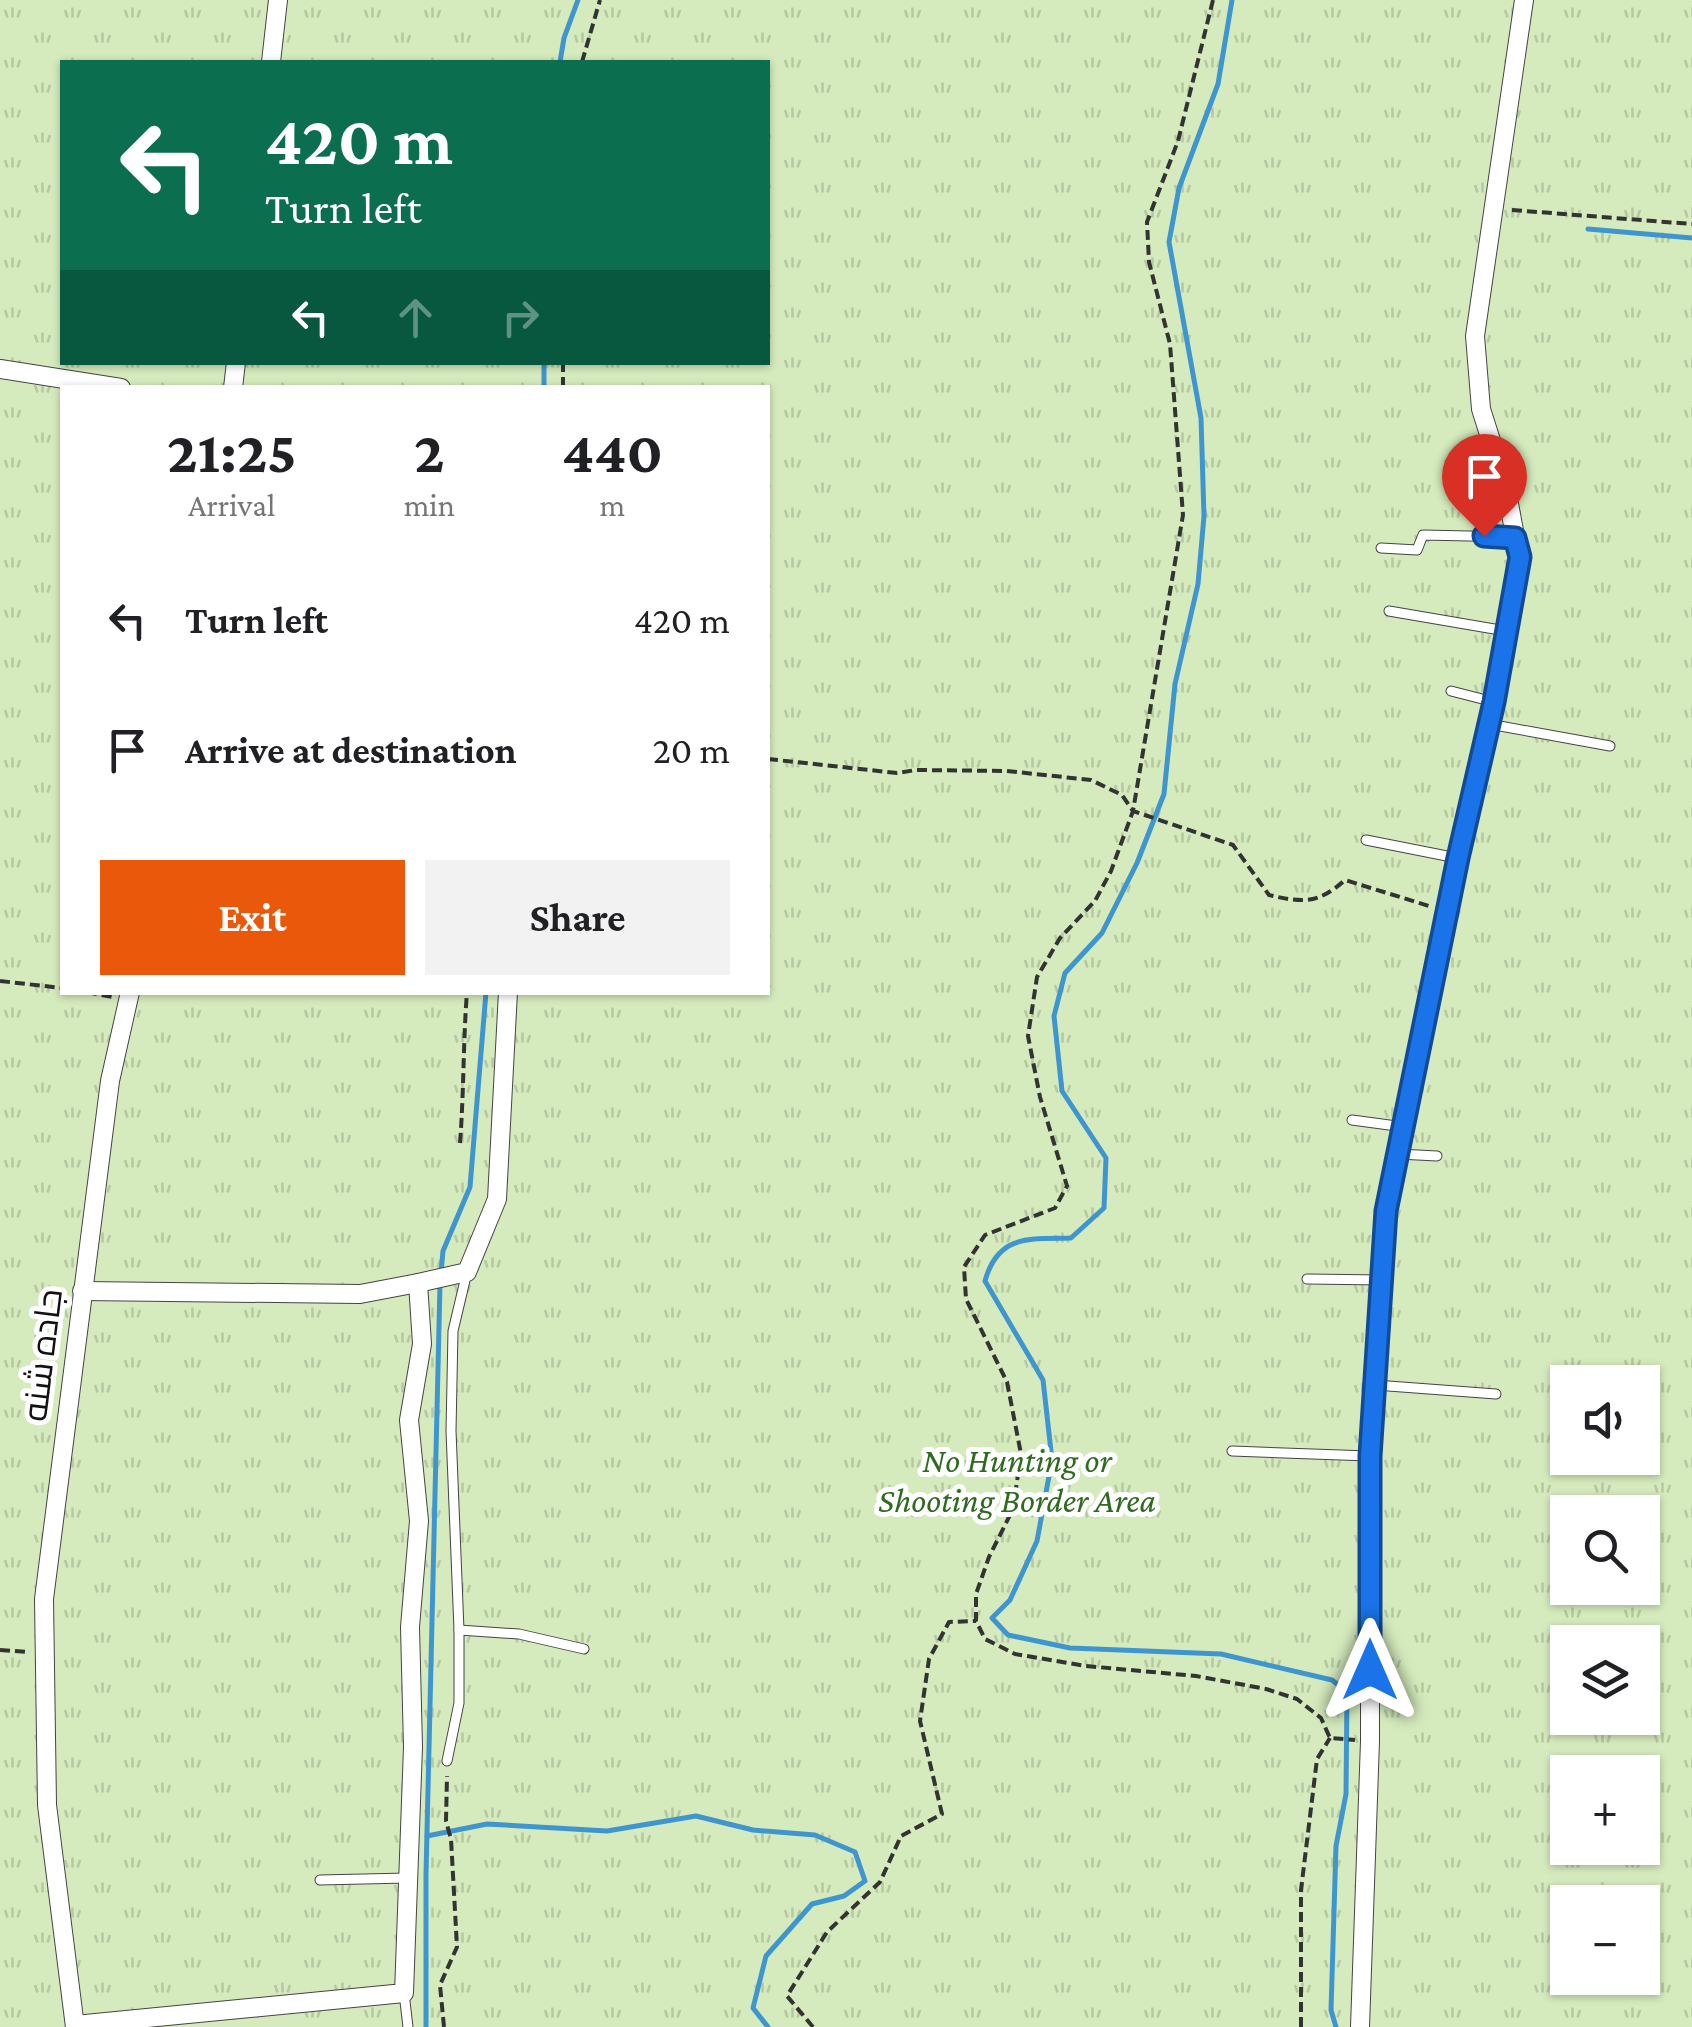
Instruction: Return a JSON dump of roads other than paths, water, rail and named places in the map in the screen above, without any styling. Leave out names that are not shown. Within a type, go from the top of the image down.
[{"type":"street","points":[[271,60],[278,0]]},
{"type":"street","points":[[1360,2027],[1370,1741],[1370,1456],[1386,1211],[1494,702],[1520,557],[1506,488],[1481,408],[1475,336],[1524,0]]},
{"type":"street","points":[[0,369],[102,385]]},
{"type":"street","points":[[82,1291],[360,1294],[460,1274],[496,1199],[508,995]]},
{"type":"street","name":"جاده شنه","points":[[75,2026],[48,1805],[44,1599],[110,1081],[129,996]]},
{"type":"street","points":[[75,2026],[404,1993],[412,1747],[410,1627],[419,1521],[409,1420],[422,1344],[423,1282]]},
{"type":"lane","points":[[1381,548],[1417,550],[1422,534],[1515,538]]},
{"type":"lane","points":[[1389,611],[1506,631]]},
{"type":"lane","points":[[1451,691],[1494,702]]},
{"type":"lane","points":[[1489,724],[1610,746]]},
{"type":"lane","points":[[1366,840],[1458,858]]},
{"type":"lane","points":[[1352,1120],[1404,1127]]},
{"type":"lane","points":[[1398,1154],[1438,1156]]},
{"type":"lane","points":[[448,1761],[458,1703],[452,1371],[460,1274]]},
{"type":"lane","points":[[1307,1280],[1382,1280]]},
{"type":"lane","points":[[1375,1385],[1496,1394]]},
{"type":"lane","points":[[1232,1452],[1370,1456]]},
{"type":"lane","points":[[459,1630],[520,1634],[584,1649]]},
{"type":"lane","points":[[320,1880],[408,1878]]},
{"type":"lane","points":[[404,1993],[408,2027]]},
{"type":"waterway","points":[[560,60],[578,0]]},
{"type":"waterway","points":[[1232,0],[1218,84],[1179,188],[1169,242],[1201,418],[1204,516],[1198,584],[1175,684],[1164,794],[1137,863],[1102,933],[1065,973],[1054,1016],[1062,1091],[1106,1158],[1104,1208],[1071,1238],[1029,1240],[1007,1247],[998,1255],[985,1281],[1043,1380],[1052,1460],[1037,1541],[1010,1600],[992,1618],[1008,1635],[1070,1648],[1221,1654],[1332,1680],[1347,1692],[1346,1794],[1336,1846],[1331,2010],[1336,2027]]},
{"type":"waterway","points":[[1588,229],[1692,238]]},
{"type":"waterway","points":[[544,365],[544,385]]},
{"type":"waterway","points":[[441,1273],[443,1251],[470,1187],[486,995]]},
{"type":"waterway","points":[[426,2027],[440,1284]]},
{"type":"waterway","points":[[427,1836],[487,1824],[607,1831],[696,1816],[753,1830],[815,1835],[855,1852],[865,1881],[844,1896],[812,1904],[766,1956],[753,2008],[768,2027]]},
{"type":"park label","name":"No Hunting or Shooting Border Area","points":[[1017,1480]]}]
